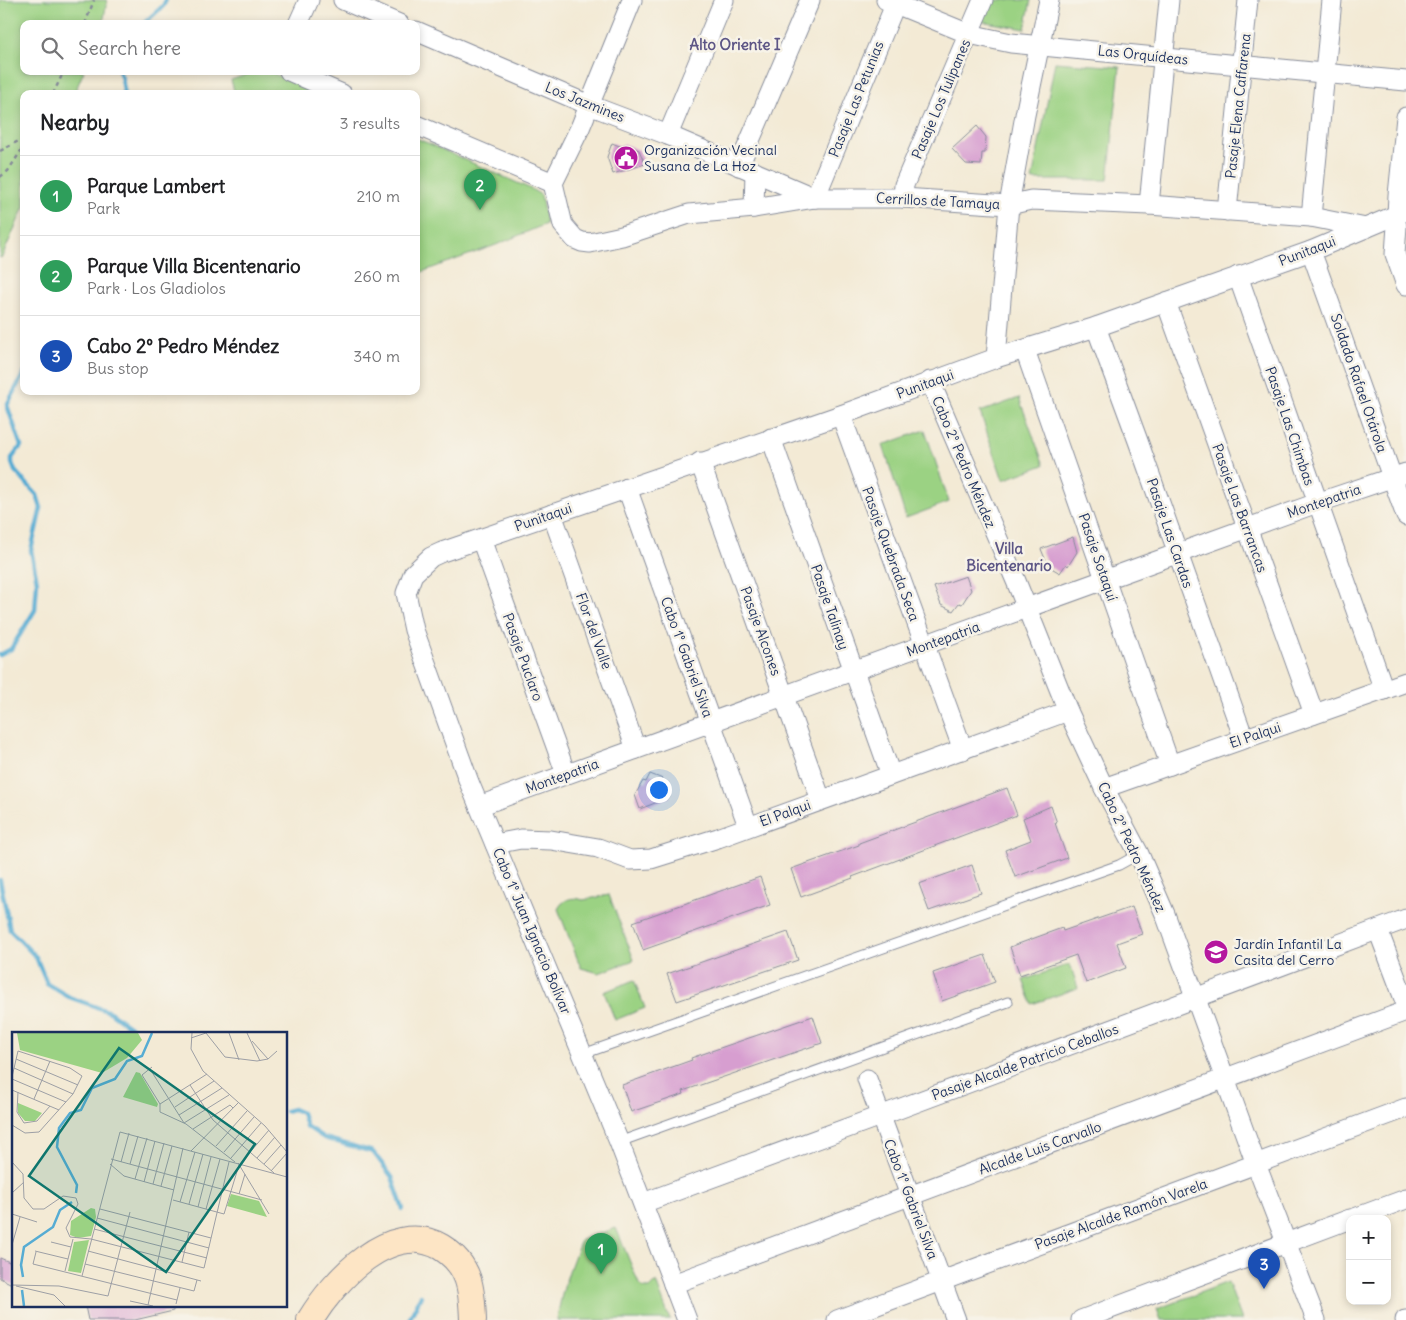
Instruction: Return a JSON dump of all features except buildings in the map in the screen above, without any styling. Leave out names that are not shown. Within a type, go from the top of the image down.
[{"type":"street","points":[[300,20],[309,0]]},
{"type":"street","points":[[343,0],[390,20]]},
{"type":"street","points":[[420,127],[553,183],[589,105],[632,0]]},
{"type":"street","points":[[668,135],[724,0]]},
{"type":"street","points":[[754,208],[756,197],[747,169],[810,0]]},
{"type":"street","name":"Pasaje Los Tulipanes","points":[[903,198],[904,185],[983,0]]},
{"type":"street","points":[[996,358],[1009,204],[1049,0]]},
{"type":"street","points":[[1149,204],[1168,0]]},
{"type":"street","name":"Pasaje Elena Caffarena","points":[[1227,211],[1248,0]]},
{"type":"street","points":[[1311,217],[1332,0]]},
{"type":"street","name":"Las Orquídeas","points":[[893,1],[969,34],[1011,43],[1406,81]]},
{"type":"street","name":"Pasaje Las Petunias","points":[[815,198],[893,1]]},
{"type":"street","name":"Los Jazmines","points":[[420,33],[815,198]]},
{"type":"street","points":[[298,75],[333,90]]},
{"type":"street","points":[[1406,117],[1398,195],[1392,222],[1395,254],[1406,284]]},
{"type":"street","name":"Cerrillos de Tamaya","points":[[553,183],[563,225],[574,239],[590,243],[622,236],[689,214],[754,208],[815,198],[903,198],[1009,204],[1031,200],[1149,204],[1392,222]]},
{"type":"street","name":"Punitaqui","points":[[442,552],[841,415],[996,358],[1096,327],[1392,222]]},
{"type":"street","name":"Soldado Rafael Otárola","points":[[1311,251],[1399,475],[1406,516]]},
{"type":"street","name":"Pasaje Las Chimbas","points":[[1238,276],[1384,690]]},
{"type":"street","name":"Pasaje Las Barrancas","points":[[1166,302],[1314,714]]},
{"type":"street","name":"Pasaje Las Cardas","points":[[1096,327],[1244,739]]},
{"type":"street","name":"Pasaje Sotaquí","points":[[1025,350],[1170,765]]},
{"type":"street","name":"Cabo 2° Pedro Méndez","points":[[930,381],[1068,711],[1104,788],[1139,854],[1165,914],[1256,1164],[1316,1320]]},
{"type":"street","name":"Pasaje Quebrada Seca","points":[[841,415],[963,750]]},
{"type":"street","name":"Pasaje Talinay","points":[[771,438],[891,775]]},
{"type":"street","name":"Pasaje Alcones","points":[[700,462],[822,800]]},
{"type":"street","name":"Montepatria","points":[[480,806],[1247,528],[1399,475]]},
{"type":"street","name":"Cabo 1° Gabriel Silva","points":[[627,488],[748,826]]},
{"type":"street","name":"Flor del Valle","points":[[552,514],[636,749]]},
{"type":"street","name":"Pasaje Puclaro","points":[[481,539],[566,774]]},
{"type":"street","name":"Cabo 1° Juan Ignacio Bolívar","points":[[442,552],[431,556],[413,574],[406,593],[414,630],[468,782],[480,806],[619,1142],[687,1320]]},
{"type":"street","name":"El Palqui","points":[[1104,788],[1406,682]]},
{"type":"street","name":"El Palqui","points":[[495,844],[521,839],[552,840],[585,845],[620,857],[641,860],[662,857],[1068,711]]},
{"type":"street","name":"Pasaje Alcalde Patricio Ceballos","points":[[643,1203],[1406,919]]},
{"type":"street","points":[[1378,930],[1406,1004]]},
{"type":"street","name":"Alcalde Luis Carvallo","points":[[673,1284],[1406,1011]]},
{"type":"street","name":"Cabo 1° Gabriel Silva","points":[[867,1079],[956,1320]]},
{"type":"street","name":"Pasaje Alcalde Ramón Varela","points":[[837,1320],[1406,1108]]},
{"type":"street","points":[[1362,1215],[1406,1199]]},
{"type":"street","points":[[1082,1320],[1346,1221]]},
{"type":"street","points":[[310,1320],[329,1292],[357,1265],[388,1245],[396,1242],[417,1240],[428,1242],[443,1249],[463,1268],[471,1289],[474,1320]]},
{"type":"lane","points":[[583,1054],[1119,865],[1139,854]]},
{"type":"lane","points":[[619,1142],[1008,1002]]},
{"type":"path","points":[[87,20],[94,1]]},
{"type":"path","points":[[55,90],[62,75]]},
{"type":"path","points":[[0,151],[20,140]]},
{"type":"path","points":[[0,177],[8,171],[20,152]]},
{"type":"green space","points":[[0,0],[107,0],[104,20],[20,20],[20,75],[82,75],[76,90],[20,90],[20,216],[0,258]]},
{"type":"green space","points":[[990,0],[1031,0],[1025,29],[981,21]]},
{"type":"green space","points":[[1055,62],[1120,67],[1108,180],[1032,180]]},
{"type":"green space","points":[[245,75],[277,75],[309,90],[234,90],[231,80]]},
{"type":"green space","points":[[420,140],[541,195],[546,224],[496,245],[420,273]]},
{"type":"green space","points":[[1019,398],[1044,465],[1003,480],[980,412]]},
{"type":"green space","points":[[925,430],[949,502],[906,518],[883,445]]},
{"type":"green space","points":[[609,895],[634,960],[599,973],[581,968],[558,909],[569,899],[583,900]]},
{"type":"green space","points":[[1070,964],[1078,988],[1032,1004],[1023,980]]},
{"type":"green space","points":[[634,980],[645,1008],[615,1020],[604,992]]},
{"type":"green space","points":[[616,1228],[639,1284],[643,1288],[650,1288],[656,1282],[670,1320],[557,1320],[566,1279],[581,1240]]},
{"type":"green space","points":[[1228,1282],[1242,1320],[1161,1320],[1157,1309]]},
{"type":"waterway","points":[[147,20],[163,6],[166,0]]},
{"type":"waterway","points":[[121,75],[124,90]]},
{"type":"waterway","points":[[0,655],[11,649],[35,610],[37,582],[31,550],[41,508],[37,495],[15,471],[12,463],[12,458],[21,446],[7,405],[20,381]]},
{"type":"waterway","points":[[0,880],[10,930],[36,957],[47,984],[69,997],[110,1012],[137,1032]]},
{"type":"waterway","points":[[288,1110],[293,1109],[302,1113],[306,1126],[324,1138],[373,1152],[392,1177],[403,1209]]},
{"type":"waterway","points":[[409,1320],[421,1296]]},
{"type":"place","name":"Organización Vecinal Susana de La Hoz","points":[[626,158]]},
{"type":"place","name":"Parque Villa Bicentenario","points":[[480,210]]},
{"type":"place","name":"Jardín Infantil La Casita del Cerro","points":[[1216,952]]},
{"type":"place","name":"Parque Lambert","points":[[601,1274]]},
{"type":"place","name":"Cabo 2º Pedro Méndez","points":[[1264,1289]]},
{"type":"district","name":"Alto Oriente I","points":[[735,44]]},
{"type":"district","name":"Villa Bicentenario","points":[[1009,556]]}]
